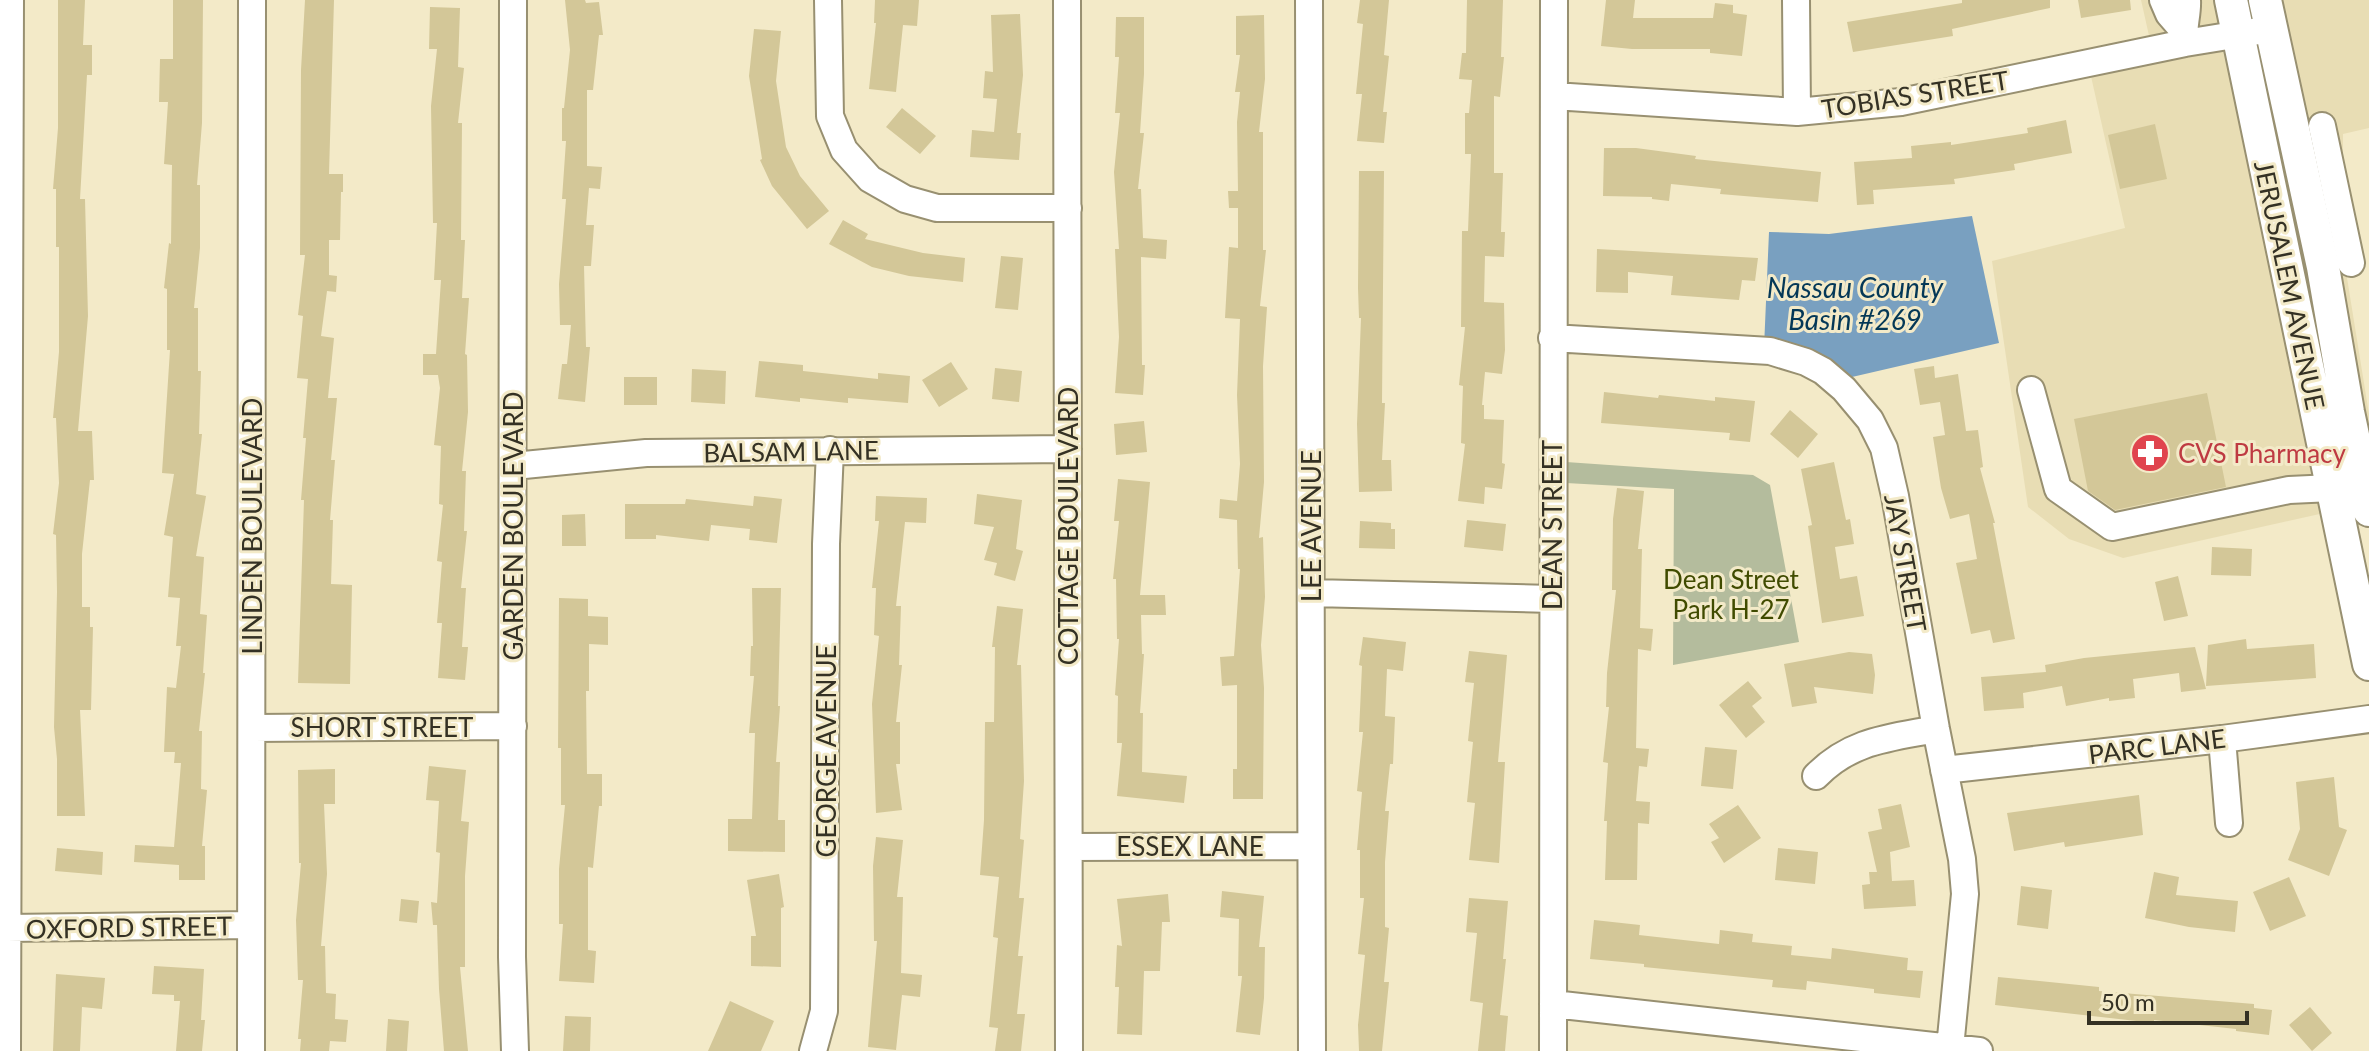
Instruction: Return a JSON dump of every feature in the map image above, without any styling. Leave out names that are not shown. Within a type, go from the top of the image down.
[{"type":"main road","name":"JERUSALEM AVENUE","points":[[2231,0],[2369,664]]},
{"type":"main road","name":"JERUSALEM AVENUE","points":[[2268,14],[2348,263],[2348,412],[2369,510]]},
{"type":"street","points":[[7,1051],[4,1017],[7,928],[5,131],[10,0]]},
{"type":"street","name":"LINDEN BOULEVARD","points":[[251,1051],[252,0]]},
{"type":"street","name":"GARDEN BOULEVARD","points":[[513,0],[515,1051]]},
{"type":"street","points":[[828,0],[830,116],[844,150],[870,179],[905,199],[937,208],[1068,208]]},
{"type":"street","name":"COTTAGE BOULEVARD","points":[[1067,0],[1069,1051]]},
{"type":"street","name":"LEE AVENUE","points":[[1309,0],[1312,1051]]},
{"type":"street","name":"DEAN STREET","points":[[1553,1051],[1554,0]]},
{"type":"street","points":[[1796,0],[1797,112]]},
{"type":"street","points":[[2163,0],[2184,36]]},
{"type":"street","points":[[2184,36],[2187,0]]},
{"type":"street","name":"TOBIAS STREET","points":[[1554,96],[1797,112],[1901,102],[2184,36],[2238,35],[2268,14]]},
{"type":"street","name":"JERUSALEM AVENUE","points":[[2322,126],[2348,263]]},
{"type":"street","name":"JAY STREET","points":[[1552,338],[1770,351],[1806,362],[1823,371],[1844,389],[1870,420],[1884,448],[1895,496],[1962,859],[1965,894],[1950,1048]]},
{"type":"street","points":[[2031,390],[2058,489],[2112,527],[2289,490],[2332,488]]},
{"type":"street","name":"BALSAM LANE","points":[[514,466],[646,453],[1068,449]]},
{"type":"street","name":"GEORGE AVENUE","points":[[813,1051],[824,1011],[826,544],[830,450]]},
{"type":"street","points":[[1312,593],[1552,599]]},
{"type":"street","name":"PARC LANE","points":[[1944,770],[2369,719]]},
{"type":"street","name":"SHORT STREET","points":[[252,728],[513,726]]},
{"type":"street","points":[[1816,776],[1826,765],[1859,745],[1936,729]]},
{"type":"street","points":[[2222,739],[2229,823]]},
{"type":"street","name":"ESSEX LANE","points":[[1070,847],[1310,846]]},
{"type":"street","name":"OXFORD STREET","points":[[7,928],[251,925]]},
{"type":"street","points":[[1553,1004],[1979,1051]]},
{"type":"shaded area","points":[[2141,0],[2369,0],[2369,128],[2343,134],[2343,253],[2369,414],[2369,503],[2123,558],[2069,539],[2028,507],[1992,261],[2125,228],[2086,54],[2150,40]]},
{"type":"green space","name":"Dean Street Park H-27","points":[[1566,462],[1753,475],[1770,485],[1799,642],[1673,665],[1674,489],[1566,483]]},
{"type":"water","name":"Nassau County Basin #269","points":[[1972,216],[1999,343],[1839,380],[1764,348],[1769,232],[1829,234]]},
{"type":"building","points":[[58,0],[85,0],[83,45],[92,45],[92,75],[87,75],[80,199],[85,199],[88,316],[78,431],[92,431],[94,480],[90,480],[82,554],[82,607],[90,607],[90,627],[93,627],[91,710],[80,710],[85,816],[57,816],[54,727],[57,592],[56,535],[53,534],[59,483],[56,418],[53,418],[59,352],[59,247],[56,247],[56,189],[53,189],[58,128]]},
{"type":"building","points":[[173,0],[203,0],[202,123],[197,185],[200,185],[200,248],[194,308],[198,308],[198,371],[201,371],[199,434],[202,434],[196,494],[206,496],[196,556],[204,557],[200,614],[207,615],[199,731],[202,731],[201,789],[207,790],[202,846],[205,846],[205,880],[179,880],[179,865],[134,862],[135,845],[174,847],[181,763],[174,763],[175,752],[164,752],[167,687],[176,688],[181,646],[176,646],[180,598],[168,597],[173,537],[164,535],[174,474],[162,473],[170,350],[167,350],[167,289],[164,288],[171,244],[172,165],[164,164],[168,102],[159,102],[160,59],[173,59]]},
{"type":"building","points":[[305,0],[334,0],[329,174],[343,174],[343,192],[340,240],[329,240],[329,275],[337,276],[336,292],[327,291],[321,336],[334,338],[328,398],[337,398],[331,460],[335,460],[330,520],[333,520],[331,584],[352,585],[350,684],[298,683],[304,500],[301,500],[306,438],[303,438],[308,379],[297,378],[303,316],[298,315],[305,255],[300,255],[301,70]]},
{"type":"building","points":[[565,0],[599,2],[603,35],[599,35],[593,90],[587,90],[587,166],[602,167],[600,189],[589,188],[586,225],[594,225],[591,266],[584,266],[586,347],[590,347],[585,402],[558,399],[562,364],[567,364],[571,325],[560,325],[559,284],[566,199],[562,199],[566,141],[562,141],[562,108],[570,50]]},
{"type":"building","points":[[875,0],[919,0],[917,26],[903,25],[896,92],[869,89],[876,23]]},
{"type":"building","points":[[1360,0],[1389,0],[1384,55],[1389,56],[1383,112],[1387,112],[1384,143],[1357,141],[1362,94],[1356,94],[1363,24],[1357,23]]},
{"type":"building","points":[[1467,0],[1503,0],[1501,57],[1504,57],[1500,97],[1494,96],[1494,173],[1503,173],[1501,232],[1505,232],[1504,257],[1485,256],[1484,302],[1504,303],[1505,350],[1502,374],[1485,372],[1482,405],[1484,419],[1504,420],[1502,463],[1505,464],[1502,489],[1485,487],[1484,504],[1458,501],[1465,444],[1461,443],[1463,386],[1459,385],[1465,327],[1461,327],[1462,231],[1468,231],[1471,154],[1465,154],[1465,113],[1469,113],[1472,80],[1459,79],[1462,53],[1466,53]]},
{"type":"building","points":[[1606,0],[1635,0],[1633,18],[1713,18],[1715,3],[1733,5],[1733,13],[1747,15],[1742,56],[1710,53],[1710,49],[1601,46]]},
{"type":"building","points":[[1962,0],[2050,0],[2050,8],[1952,29],[1953,36],[1853,52],[1847,22],[1962,3]]},
{"type":"building","points":[[2078,0],[2130,0],[2131,10],[2081,18]]},
{"type":"building","points":[[430,7],[460,8],[458,67],[464,68],[458,123],[462,123],[461,240],[465,240],[462,298],[469,298],[465,354],[468,412],[462,471],[466,471],[464,531],[467,531],[461,588],[466,588],[462,647],[468,647],[465,680],[438,678],[442,623],[437,623],[442,562],[437,561],[443,505],[439,504],[441,446],[434,445],[440,388],[438,375],[423,375],[423,354],[436,354],[441,280],[434,280],[437,223],[433,223],[431,106],[437,49],[429,49]]},
{"type":"building","points":[[1020,14],[1023,75],[1017,133],[1021,133],[1019,160],[970,157],[972,130],[994,132],[997,99],[983,98],[985,71],[993,72],[991,15]]},
{"type":"building","points":[[1264,15],[1265,79],[1259,132],[1263,132],[1263,250],[1266,250],[1260,306],[1267,307],[1263,366],[1264,482],[1259,538],[1263,537],[1265,597],[1261,645],[1264,688],[1263,799],[1233,799],[1233,769],[1237,769],[1237,685],[1222,686],[1220,657],[1234,656],[1240,569],[1237,520],[1219,518],[1220,499],[1237,501],[1240,464],[1237,395],[1240,319],[1225,318],[1229,247],[1238,248],[1238,208],[1229,208],[1228,191],[1238,191],[1240,92],[1235,92],[1240,55],[1236,55],[1236,16]]},
{"type":"building","points":[[1116,17],[1144,17],[1140,133],[1144,133],[1138,189],[1141,189],[1143,238],[1167,240],[1166,259],[1141,257],[1142,365],[1145,365],[1143,395],[1115,393],[1119,337],[1115,249],[1119,249],[1114,172],[1120,113],[1115,113],[1119,57],[1115,57]]},
{"type":"building","points":[[754,29],[781,31],[776,81],[786,147],[800,176],[829,211],[807,229],[772,186],[760,160],[749,76]]},
{"type":"building","points":[[902,108],[936,136],[920,154],[886,127]]},
{"type":"building","points":[[2066,120],[2072,153],[2014,164],[2015,170],[1954,179],[1955,184],[1873,190],[1874,204],[1857,205],[1854,162],[1912,158],[1911,146],[1951,142],[1951,145],[2028,133],[2027,128]]},
{"type":"building","points":[[2155,124],[2167,179],[2120,189],[2108,135]]},
{"type":"building","points":[[1604,148],[1636,148],[1696,156],[1695,159],[1821,172],[1818,202],[1720,194],[1721,189],[1671,184],[1669,201],[1652,197],[1603,196]]},
{"type":"building","points":[[1359,171],[1384,171],[1382,403],[1385,403],[1382,460],[1391,460],[1392,491],[1359,492]]},
{"type":"building","points":[[843,220],[868,234],[865,239],[923,253],[965,258],[963,282],[909,276],[872,267],[829,244]]},
{"type":"building","points":[[1597,249],[1758,258],[1755,281],[1742,280],[1739,300],[1671,295],[1673,276],[1628,272],[1628,293],[1596,292]]},
{"type":"building","points":[[1001,256],[1023,258],[1018,310],[995,308]]},
{"type":"building","points":[[759,361],[803,365],[803,371],[878,379],[878,373],[910,376],[908,403],[848,398],[848,403],[800,398],[800,402],[755,397]]},
{"type":"building","points":[[951,362],[968,389],[939,407],[922,380]]},
{"type":"building","points":[[1934,366],[1935,378],[1958,374],[1966,431],[1978,430],[1983,467],[1980,468],[1995,523],[2015,639],[1993,643],[1990,630],[1971,634],[1956,563],[1977,559],[1969,514],[1950,519],[1941,488],[1933,437],[1945,435],[1940,402],[1920,405],[1914,369]]},
{"type":"building","points":[[995,368],[1022,371],[1019,402],[992,399]]},
{"type":"building","points":[[692,369],[726,371],[725,404],[691,402]]},
{"type":"building","points":[[624,377],[657,377],[657,405],[624,405]]},
{"type":"building","points":[[1604,392],[1658,398],[1659,395],[1715,401],[1715,397],[1755,401],[1750,442],[1729,440],[1730,433],[1601,423]]},
{"type":"building","name":"CVS Pharmacy","points":[[2207,393],[2226,487],[2115,510],[2088,491],[2074,419]]},
{"type":"building","points":[[1790,410],[1818,434],[1798,458],[1770,434]]},
{"type":"building","points":[[1144,421],[1147,452],[1116,455],[1114,424]]},
{"type":"building","points":[[1834,462],[1854,544],[1835,547],[1840,579],[1857,576],[1864,616],[1822,623],[1808,526],[1812,525],[1801,469]]},
{"type":"building","points":[[1118,479],[1150,482],[1140,595],[1165,595],[1166,615],[1141,615],[1144,654],[1140,713],[1143,713],[1142,772],[1187,776],[1184,803],[1117,796],[1122,743],[1117,743],[1118,696],[1115,695],[1119,639],[1116,579],[1113,579],[1119,521],[1114,521]]},
{"type":"building","points":[[1617,488],[1644,491],[1638,549],[1642,549],[1640,628],[1653,629],[1651,651],[1638,649],[1636,748],[1649,749],[1647,767],[1639,766],[1636,801],[1650,802],[1649,824],[1638,823],[1637,880],[1605,880],[1607,821],[1604,821],[1608,763],[1603,762],[1609,707],[1606,707],[1607,673],[1616,590],[1612,590],[1613,519]]},
{"type":"building","points":[[977,494],[1022,500],[1016,549],[1023,551],[1015,581],[994,575],[997,563],[984,560],[994,527],[974,524]]},
{"type":"building","points":[[754,496],[782,499],[777,543],[749,540],[750,529],[711,525],[709,541],[656,535],[656,539],[625,539],[625,504],[685,504],[686,499],[753,506]]},
{"type":"building","points":[[876,496],[927,498],[926,523],[905,522],[896,606],[901,606],[899,665],[902,665],[896,722],[900,722],[900,764],[896,764],[902,810],[876,813],[872,704],[879,636],[874,635],[876,588],[872,588],[879,521],[875,521]]},
{"type":"building","points":[[585,514],[586,546],[562,546],[562,515]]},
{"type":"building","points":[[1467,520],[1506,524],[1503,551],[1464,547]]},
{"type":"building","points":[[1360,521],[1391,523],[1391,529],[1395,529],[1395,549],[1359,548]]},
{"type":"building","points":[[2212,547],[2252,549],[2251,576],[2211,575]]},
{"type":"building","points":[[2178,576],[2188,616],[2164,621],[2155,582]]},
{"type":"building","points":[[752,588],[781,588],[776,762],[780,762],[778,820],[785,820],[785,852],[728,851],[728,819],[752,819],[755,733],[749,733],[754,676],[750,676]]},
{"type":"building","points":[[559,598],[588,599],[588,616],[608,617],[608,645],[589,644],[589,691],[586,691],[587,774],[602,774],[602,806],[599,806],[593,868],[588,867],[588,950],[596,951],[594,983],[559,981],[563,924],[559,924],[559,869],[565,805],[561,805],[561,748],[558,748]]},
{"type":"building","points":[[997,606],[1023,609],[1017,665],[1021,665],[1024,781],[1020,839],[1024,840],[1019,898],[1024,898],[1018,956],[1023,956],[1017,1014],[1025,1014],[1021,1051],[995,1051],[998,1028],[989,1027],[998,938],[993,937],[999,877],[980,875],[985,722],[994,722],[995,647],[992,647]]},
{"type":"building","points":[[1363,637],[1406,642],[1403,671],[1387,669],[1385,716],[1395,717],[1393,764],[1390,764],[1385,811],[1389,811],[1385,927],[1389,928],[1384,982],[1389,982],[1382,1051],[1359,1051],[1358,1025],[1365,955],[1358,954],[1364,898],[1360,898],[1360,850],[1357,850],[1362,792],[1357,791],[1363,732],[1359,732],[1362,666],[1359,665]]},
{"type":"building","points":[[2246,639],[2247,649],[2314,644],[2316,678],[2206,686],[2208,645]]},
{"type":"building","points":[[2195,647],[2206,689],[2181,692],[2179,673],[2133,679],[2135,698],[2109,701],[2109,698],[2066,706],[2062,686],[2023,693],[2024,708],[1984,711],[1981,677],[2046,672],[2045,665],[2084,658]]},
{"type":"building","points":[[1469,651],[1507,655],[1498,762],[1505,762],[1499,863],[1469,860],[1475,803],[1467,802],[1473,742],[1468,741],[1474,683],[1465,682]]},
{"type":"building","points":[[1849,652],[1872,654],[1875,675],[1873,694],[1814,687],[1817,703],[1792,707],[1784,664]]},
{"type":"building","points":[[1748,681],[1762,698],[1752,706],[1765,722],[1746,738],[1719,705]]},
{"type":"building","points":[[1705,747],[1737,750],[1733,789],[1701,786]]},
{"type":"building","points":[[429,766],[466,770],[461,821],[469,822],[465,876],[465,967],[460,967],[468,1051],[444,1051],[437,925],[433,925],[431,902],[437,903],[439,801],[426,800]]},
{"type":"building","points":[[335,769],[335,804],[324,804],[327,874],[321,946],[325,946],[326,993],[336,994],[335,1019],[348,1020],[346,1042],[330,1041],[329,1051],[300,1051],[301,1039],[298,1039],[303,980],[298,980],[296,920],[301,863],[298,770]]},
{"type":"building","points":[[2334,777],[2339,827],[2347,830],[2329,876],[2288,860],[2300,829],[2296,782]]},
{"type":"building","points":[[2139,795],[2143,835],[2065,847],[2064,842],[2014,851],[2007,813]]},
{"type":"building","points":[[1901,804],[1910,847],[1890,852],[1892,881],[1914,880],[1916,906],[1864,909],[1862,885],[1870,884],[1869,872],[1877,872],[1868,832],[1882,829],[1878,809]]},
{"type":"building","points":[[1738,805],[1761,838],[1724,863],[1711,842],[1719,838],[1709,824]]},
{"type":"building","points":[[876,837],[903,840],[897,897],[903,897],[901,973],[922,975],[920,997],[902,995],[896,1050],[868,1047],[877,941],[874,941],[873,866]]},
{"type":"building","points":[[57,848],[103,852],[102,875],[55,871]]},
{"type":"building","points":[[1778,848],[1818,852],[1815,884],[1775,880]]},
{"type":"building","points":[[2154,872],[2179,877],[2176,895],[2238,901],[2235,932],[2145,918]]},
{"type":"building","points":[[779,874],[784,907],[781,908],[781,967],[751,966],[751,936],[756,936],[747,880]]},
{"type":"building","points":[[2289,877],[2306,916],[2270,931],[2253,892]]},
{"type":"building","points":[[2021,886],[2052,890],[2048,929],[2017,925]]},
{"type":"building","points":[[1222,891],[1264,896],[1259,947],[1265,947],[1260,1035],[1236,1032],[1242,976],[1238,976],[1239,919],[1220,917]]},
{"type":"building","points":[[1168,894],[1170,922],[1162,922],[1160,971],[1144,971],[1142,1035],[1117,1034],[1117,945],[1122,946],[1117,899]]},
{"type":"building","points":[[1469,898],[1508,901],[1500,1015],[1508,1016],[1505,1051],[1478,1051],[1483,1003],[1470,1001],[1477,933],[1466,932]]},
{"type":"building","points":[[401,899],[419,901],[417,923],[399,921]]},
{"type":"building","points":[[1594,920],[1640,925],[1639,935],[1719,944],[1720,930],[1753,934],[1752,942],[1792,946],[1791,955],[1831,959],[1832,948],[1908,958],[1907,970],[1923,971],[1920,998],[1807,981],[1806,990],[1772,987],[1773,980],[1590,959]]},
{"type":"building","points":[[154,966],[204,969],[202,1051],[176,1051],[180,1001],[174,1001],[174,995],[152,994]]},
{"type":"building","points":[[56,974],[105,978],[102,1009],[82,1007],[80,1051],[53,1051]]},
{"type":"building","points":[[1998,977],[2099,987],[2099,991],[2254,1004],[2254,1008],[2272,1010],[2269,1035],[1995,1005]]},
{"type":"building","points":[[730,1001],[774,1021],[761,1051],[708,1051]]},
{"type":"building","points":[[2310,1007],[2332,1033],[2312,1051],[2289,1025]]},
{"type":"building","points":[[565,1016],[591,1017],[590,1051],[563,1051]]},
{"type":"building","points":[[388,1019],[409,1021],[407,1051],[386,1051]]},
{"type":"place","name":"CVS Pharmacy","points":[[2150,453]]}]
